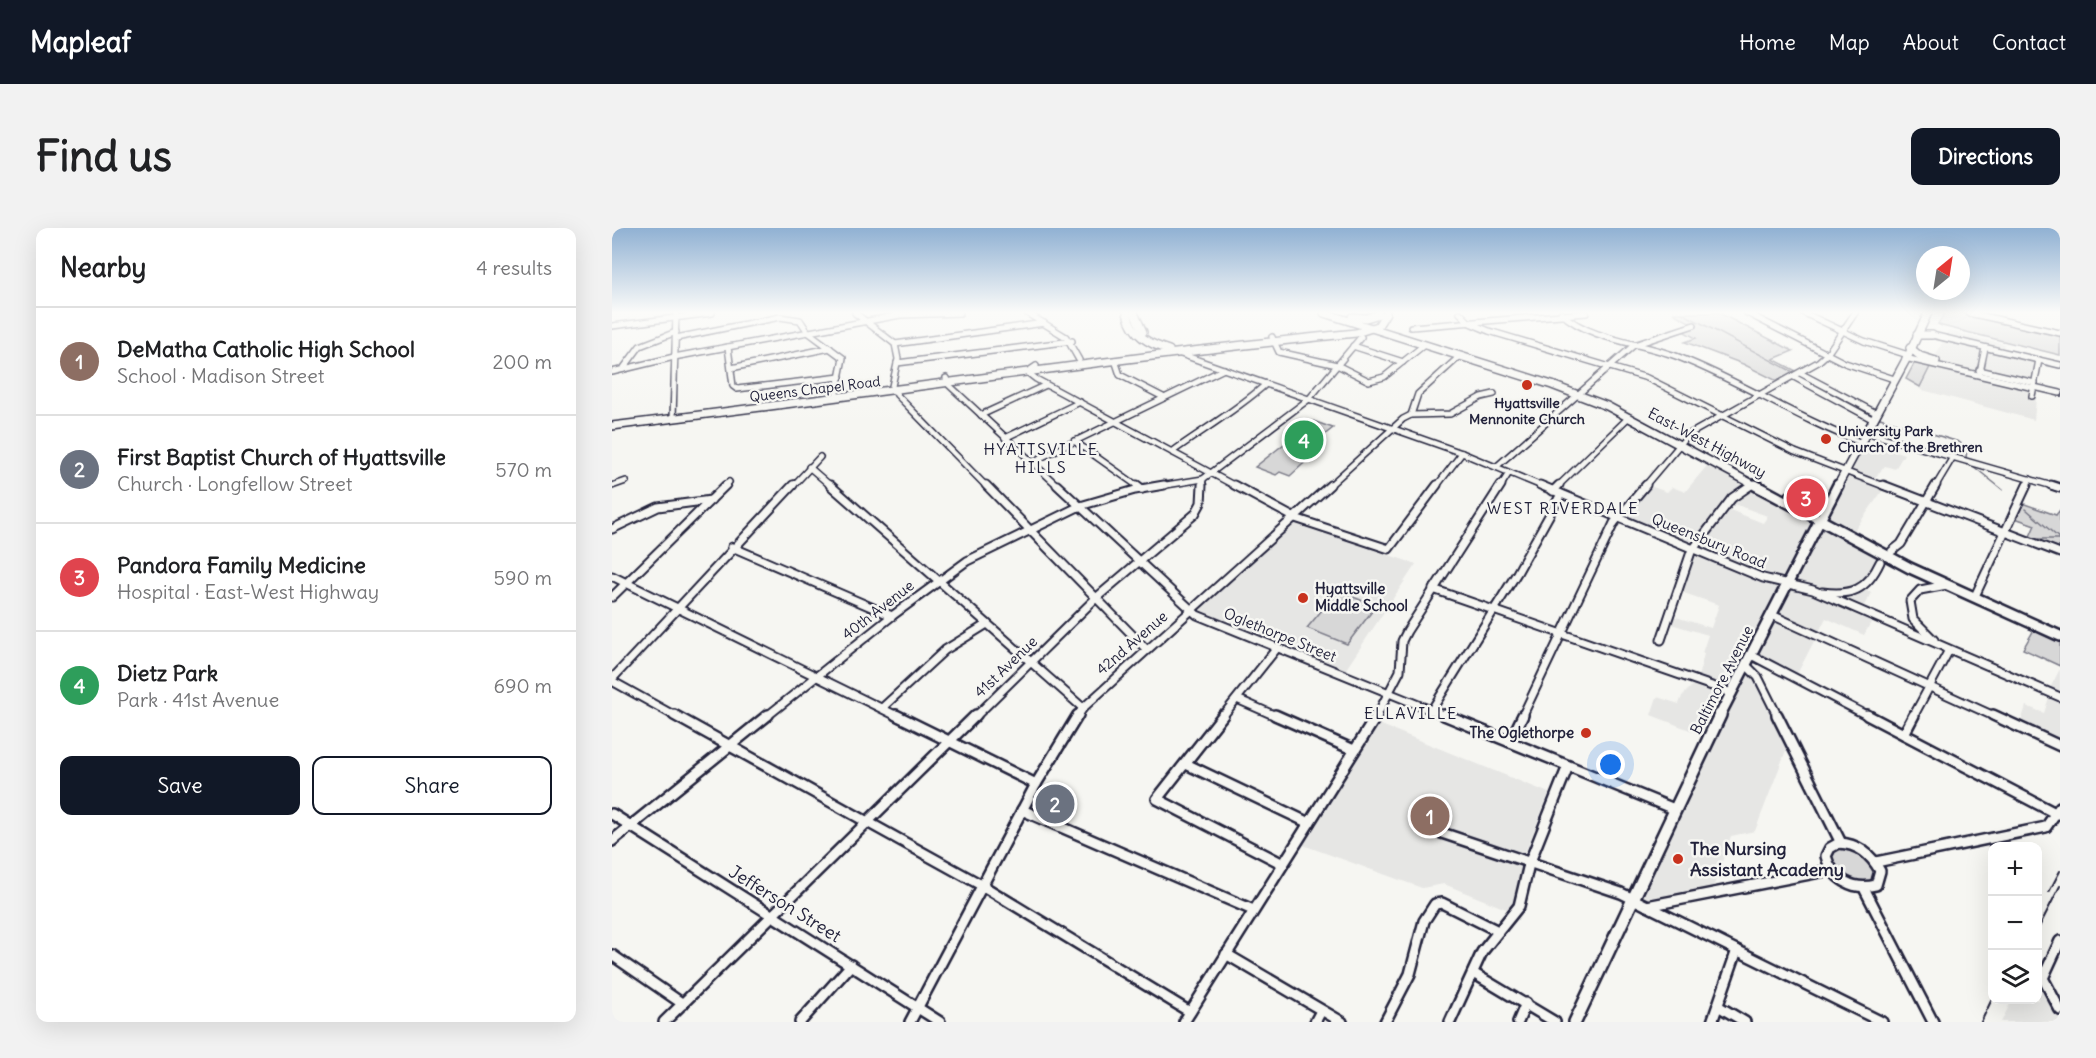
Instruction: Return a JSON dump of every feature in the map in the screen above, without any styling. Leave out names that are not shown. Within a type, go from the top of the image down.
[{"type":"main road","name":"Queens Chapel Road","points":[[947,381],[1036,366],[1156,350]]},
{"type":"main road","name":"Queens Chapel Road","points":[[612,424],[1028,372],[1115,360],[1165,350]]},
{"type":"main road","name":"East-West Highway","points":[[1439,350],[1579,392],[1789,496],[1847,533],[1901,563],[2060,636]]},
{"type":"main road","name":"East-West Highway","points":[[1448,350],[1631,411],[1753,484],[1976,594],[2060,631]]},
{"type":"main road","name":"Baltimore Avenue","points":[[1575,1022],[1674,809],[1830,500],[1909,350]]},
{"type":"main road","points":[[1907,354],[1936,361]]},
{"type":"main road","points":[[1063,367],[1079,360]]},
{"type":"main road","name":"Queens Chapel Road","points":[[673,416],[836,393],[893,388]]},
{"type":"main road","points":[[1789,496],[1814,504],[1830,500]]},
{"type":"main road","points":[[1814,532],[1829,528],[1847,533]]},
{"type":"main road","points":[[1875,549],[1881,556],[1880,562]]},
{"type":"main road","points":[[1880,562],[1888,559],[1901,563]]},
{"type":"street","points":[[623,369],[637,350]]},
{"type":"street","points":[[673,416],[675,350]]},
{"type":"street","points":[[612,372],[712,350]]},
{"type":"street","points":[[728,350],[733,386],[737,389],[840,377]]},
{"type":"street","points":[[731,368],[820,350]]},
{"type":"street","points":[[832,350],[844,361],[836,393]]},
{"type":"street","points":[[896,350],[897,363],[893,388],[1028,530],[1147,650]]},
{"type":"street","points":[[897,363],[1000,350]]},
{"type":"street","points":[[1075,350],[1079,360]]},
{"type":"street","name":"Queensbury Road","points":[[1173,350],[1462,453],[1769,580],[1813,591],[2060,697]]},
{"type":"street","points":[[1276,350],[1282,354],[1337,365],[1364,380],[1382,379],[1418,350]]},
{"type":"street","points":[[1203,479],[1309,399],[1350,350]]},
{"type":"street","points":[[1366,350],[1403,362]]},
{"type":"street","points":[[1556,350],[1609,365],[1655,382],[1796,453],[2060,553]]},
{"type":"street","points":[[1496,467],[1627,350]]},
{"type":"street","points":[[1656,350],[1699,365],[1802,418],[1860,442]]},
{"type":"street","points":[[1819,350],[1860,369],[1894,379]]},
{"type":"street","points":[[1510,742],[1618,518],[1681,442],[1721,416],[1797,375],[1830,350]]},
{"type":"street","points":[[1893,350],[1980,372]]},
{"type":"street","points":[[1980,372],[1985,350]]},
{"type":"street","points":[[1994,350],[2060,365]]},
{"type":"street","name":"42nd Avenue","points":[[910,1022],[1036,784],[1083,708],[1393,428],[1411,415],[1418,394],[1459,357]]},
{"type":"street","points":[[1115,360],[1120,375],[1163,397]]},
{"type":"street","points":[[2032,396],[2038,360]]},
{"type":"street","points":[[1936,361],[2060,392]]},
{"type":"street","points":[[1036,366],[1028,372],[1046,385],[1295,518],[1389,549],[1462,453]]},
{"type":"street","points":[[1032,462],[1224,369]]},
{"type":"street","points":[[1797,375],[1874,416]]},
{"type":"street","name":"Oglethorpe Street","points":[[947,381],[1005,438],[1199,616],[1674,809]]},
{"type":"street","points":[[1172,452],[1214,421],[1240,408],[1266,384]]},
{"type":"street","points":[[981,415],[1046,385]]},
{"type":"street","points":[[1411,415],[1450,414],[1481,397],[1494,394]]},
{"type":"street","points":[[1005,438],[1080,402]]},
{"type":"street","points":[[1553,491],[1629,417]]},
{"type":"street","points":[[1865,432],[2060,488]]},
{"type":"street","points":[[1074,441],[1142,489]]},
{"type":"street","points":[[820,457],[732,547],[612,680],[983,886],[1190,1011]]},
{"type":"street","points":[[1892,551],[1901,544],[1953,457]]},
{"type":"street","points":[[809,467],[1083,708]]},
{"type":"street","points":[[1184,1022],[1252,910],[1390,694],[1400,671],[1404,637],[1509,473]]},
{"type":"street","name":"40th Avenue","points":[[612,842],[892,616],[938,580],[978,554],[1080,506],[1142,489],[1203,479]]},
{"type":"street","name":"41st Avenue","points":[[664,1022],[1096,598],[1197,512],[1201,503],[1203,479]]},
{"type":"street","points":[[1976,594],[2030,479]]},
{"type":"street","points":[[612,486],[626,481]]},
{"type":"street","points":[[612,597],[729,482]]},
{"type":"street","points":[[1661,640],[1694,549],[1732,498],[1753,484]]},
{"type":"street","points":[[1431,711],[1494,610],[1561,494]]},
{"type":"street","points":[[612,529],[658,507],[711,500]]},
{"type":"street","points":[[732,547],[892,616]]},
{"type":"street","points":[[1813,591],[1837,593],[1860,589],[1872,581],[1880,562]]},
{"type":"street","points":[[612,576],[1036,784]]},
{"type":"street","points":[[1904,735],[1948,650],[1920,629],[1913,620],[1910,606],[1912,598],[1920,590],[1947,585]]},
{"type":"street","points":[[1433,589],[1732,693]]},
{"type":"street","points":[[1772,615],[2060,746]]},
{"type":"street","points":[[882,708],[945,651],[987,624]]},
{"type":"street","points":[[1273,646],[1237,699],[1157,799],[1283,864]]},
{"type":"street","points":[[1749,660],[2058,810],[2050,825],[1876,862]]},
{"type":"street","points":[[1749,660],[1841,843]]},
{"type":"street","points":[[1237,699],[1354,750]]},
{"type":"street","points":[[1186,764],[1309,823]]},
{"type":"street","points":[[1450,1022],[1482,952],[1519,906],[1529,864],[1568,766]]},
{"type":"street","points":[[1022,810],[1252,910]]},
{"type":"street","name":"Jefferson Street","points":[[612,814],[939,1022]]},
{"type":"street","points":[[1427,828],[1633,899],[1882,1022]]},
{"type":"street","points":[[1841,843],[1863,849],[1876,862],[1880,871],[1879,880],[1872,887],[1864,888],[1846,883],[1831,870],[1827,858],[1828,851],[1831,847],[1841,843]]},
{"type":"street","points":[[1647,906],[1831,870]]},
{"type":"street","points":[[1864,888],[1933,1022]]},
{"type":"street","points":[[1385,1022],[1410,974],[1424,921],[1435,904],[1442,903],[1497,931]]},
{"type":"street","points":[[2060,941],[2043,978],[2047,990],[2060,1010]]},
{"type":"street","points":[[1712,1022],[1737,950]]},
{"type":"street","points":[[1226,954],[1342,1022]]},
{"type":"street","points":[[612,955],[682,1004]]},
{"type":"street","points":[[800,1022],[851,965]]},
{"type":"street","points":[[1473,973],[1555,1022]]},
{"type":"street","points":[[1518,1022],[1526,1003]]},
{"type":"street","points":[[1718,1006],[1745,1022]]},
{"type":"street","points":[[1315,1022],[1321,1011]]},
{"type":"shaded area","points":[[1706,350],[1791,350],[1793,351],[1773,359],[1800,373],[1781,383],[1743,364]]},
{"type":"shaded area","points":[[1938,350],[2002,350],[2002,352],[2036,360],[2032,387],[2037,389],[2034,420],[1919,389]]},
{"type":"shaded area","points":[[2040,350],[2060,350],[2060,355]]},
{"type":"shaded area","points":[[1915,362],[1931,365],[1920,387],[1906,379]]},
{"type":"shaded area","points":[[1313,421],[1333,428],[1304,451],[1313,455],[1290,476],[1280,472],[1276,475],[1255,467]]},
{"type":"shaded area","points":[[1862,439],[1904,454],[1895,469],[1885,466],[1872,481],[1885,487],[1854,531],[1823,515]]},
{"type":"shaded area","points":[[1711,461],[1821,519],[1820,530],[1829,529],[1881,557],[1872,581],[1864,588],[1871,593],[1861,611],[1874,617],[1864,635],[1826,618],[1795,678],[1751,655],[1746,665],[1752,669],[1790,740],[1755,831],[1731,836],[1713,888],[1646,901],[1636,892],[1708,737],[1651,715],[1657,697],[1679,704],[1682,696],[1697,681],[1704,654],[1702,653],[1708,635],[1671,624],[1673,616],[1711,628],[1719,605],[1678,591],[1693,550],[1619,518],[1647,485],[1667,492],[1672,487],[1685,492]],"holes":[[[1729,502],[1767,516],[1763,523],[1725,508]]]},
{"type":"shaded area","points":[[2019,502],[2056,515],[2060,510],[2060,553],[2028,541],[2035,525],[2012,517]]},
{"type":"shaded area","name":"Hyattsville Middle School","points":[[1295,524],[1416,564],[1344,672],[1204,615],[1199,610]]},
{"type":"shaded area","points":[[1338,591],[1376,606],[1347,644],[1307,628]]},
{"type":"shaded area","points":[[2035,628],[2060,639],[2060,666],[2023,649]]},
{"type":"shaded area","points":[[2060,669],[2060,746],[2019,728],[2026,706],[2044,713],[2050,694],[2048,692]]},
{"type":"shaded area","points":[[1379,724],[1549,793],[1524,855],[1511,911],[1444,884],[1422,888],[1303,845]]},
{"type":"shaded area","points":[[1838,847],[1853,850],[1861,855],[1877,871],[1876,882],[1847,882],[1831,863],[1830,856]]},
{"type":"shaded area","points":[[2042,982],[2060,1010],[2060,1022],[2001,1022],[2010,1004],[2042,1004]]},
{"type":"waterway","points":[[1752,350],[1795,373]]},
{"type":"waterway","points":[[1799,375],[1868,413]]},
{"type":"waterway","points":[[1880,418],[1959,442],[1967,448],[1966,458]]},
{"type":"waterway","points":[[1973,466],[2003,490]]},
{"type":"waterway","points":[[2026,509],[2060,539],[2037,539]]},
{"type":"railway","points":[[2049,892],[2060,871]]},
{"type":"railway","points":[[2042,921],[2060,886]]},
{"type":"railway","points":[[1981,1022],[1990,1004]]},
{"type":"place","name":"Hyattsville Mennonite Church","points":[[1527,385]]},
{"type":"place","name":"University Park Church of the Brethren","points":[[1826,439]]},
{"type":"place","name":"Dietz Park","points":[[1304,440]]},
{"type":"place","name":"Pandora Family Medicine","points":[[1806,498]]},
{"type":"place","name":"Hyattsville Middle School","points":[[1303,598]]},
{"type":"place","name":"The Oglethorpe","points":[[1586,733]]},
{"type":"place","name":"First Baptist Church of Hyattsville","points":[[1055,804]]},
{"type":"place","name":"DeMatha Catholic High School","points":[[1430,816]]},
{"type":"place","name":"The Nursing Assistant Academy","points":[[1678,859]]},
{"type":"district","name":"HYATTSVILLE HILLS","points":[[1041,458]]},
{"type":"district","name":"WEST RIVERDALE","points":[[1563,508]]},
{"type":"district","name":"ELLAVILLE","points":[[1411,713]]}]
